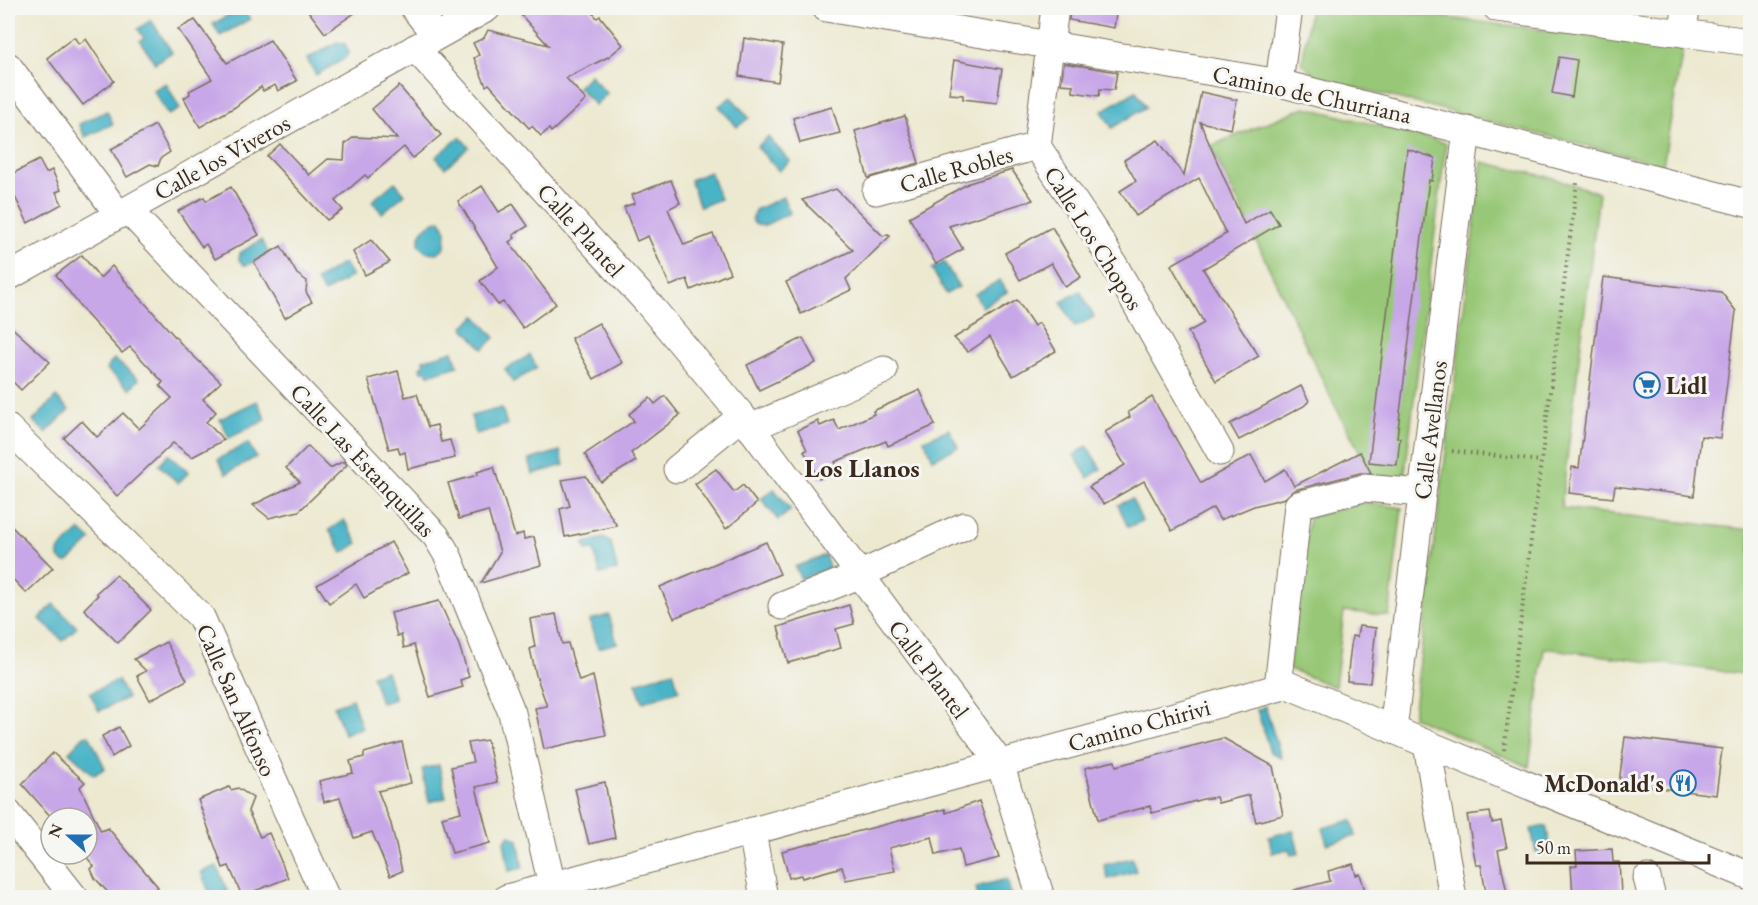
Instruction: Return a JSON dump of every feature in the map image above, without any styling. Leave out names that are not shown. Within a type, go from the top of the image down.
[{"type":"street","points":[[414,8],[426,42]]},
{"type":"street","name":"Calle los Viveros","points":[[8,277],[487,8]]},
{"type":"street","points":[[826,8],[873,11]]},
{"type":"street","name":"Calle Los Chopos","points":[[1055,8],[1037,146],[1101,242],[1220,452]]},
{"type":"street","points":[[1279,83],[1289,8]]},
{"type":"street","points":[[1497,8],[1684,20],[1750,42]]},
{"type":"street","name":"Camino de Churriana","points":[[873,11],[1279,83],[1750,204]]},
{"type":"street","name":"Calle Plantel","points":[[426,42],[746,422],[1000,763],[1041,897]]},
{"type":"street","name":"Calle Las Estanquillas","points":[[8,66],[124,213],[436,536],[448,556],[512,713],[554,891]]},
{"type":"street","name":"Calle Avellanos","points":[[1393,730],[1467,130]]},
{"type":"street","name":"Calle Robles","points":[[876,191],[1037,146]]},
{"type":"street","points":[[677,469],[746,422],[884,370]]},
{"type":"street","name":"Calle San Alfonso","points":[[8,428],[201,617],[326,897]]},
{"type":"street","points":[[1278,687],[1298,504],[1364,488],[1422,493]]},
{"type":"street","points":[[782,606],[859,575],[964,526]]},
{"type":"street","name":"Camino Chirivi","points":[[507,897],[554,891],[752,832],[1288,684],[1501,775],[1750,876]]},
{"type":"street","points":[[1427,744],[1453,897]]},
{"type":"street","points":[[8,813],[75,897]]},
{"type":"street","points":[[752,832],[764,897]]},
{"type":"path","points":[[1501,775],[1580,160]]},
{"type":"path","points":[[1427,448],[1541,461]]},
{"type":"green space","points":[[1310,8],[1370,8],[1683,48],[1663,165],[1321,79],[1302,64]]},
{"type":"green space","points":[[1305,107],[1446,143],[1404,480],[1372,475],[1332,400],[1211,146]]},
{"type":"green space","points":[[1482,162],[1553,178],[1599,193],[1561,508],[1750,530],[1750,675],[1544,648],[1529,767],[1413,717]]},
{"type":"green space","points":[[1365,502],[1402,508],[1389,616],[1344,611],[1335,687],[1289,669],[1309,517]]},
{"type":"water","points":[[241,8],[250,19],[220,36],[213,24]]},
{"type":"water","points":[[151,20],[172,52],[155,63],[140,41],[144,38],[138,29]]},
{"type":"water","points":[[337,42],[345,44],[349,53],[344,59],[316,75],[307,59]]},
{"type":"water","points":[[590,75],[607,94],[595,105],[578,87]]},
{"type":"water","points":[[166,83],[180,109],[168,115],[153,90]]},
{"type":"water","points":[[1136,91],[1146,107],[1112,128],[1102,111]]},
{"type":"water","points":[[731,97],[749,118],[737,127],[719,106]]},
{"type":"water","points":[[107,111],[113,124],[85,137],[79,124]]},
{"type":"water","points":[[460,137],[469,147],[445,168],[436,157]]},
{"type":"water","points":[[768,137],[790,161],[779,171],[757,147]]},
{"type":"water","points":[[710,172],[720,199],[700,207],[690,180]]},
{"type":"water","points":[[395,182],[405,194],[382,213],[372,201]]},
{"type":"water","points":[[783,197],[790,213],[763,226],[755,224],[752,220],[755,210]]},
{"type":"water","points":[[441,220],[446,231],[445,247],[437,253],[426,252],[419,245],[420,236],[428,226]]},
{"type":"water","points":[[261,240],[269,253],[244,265],[239,260],[240,253]]},
{"type":"water","points":[[944,262],[959,287],[946,294],[932,269]]},
{"type":"water","points":[[344,263],[352,276],[324,293],[316,280]]},
{"type":"water","points":[[1000,280],[1007,292],[982,307],[975,294]]},
{"type":"water","points":[[1080,291],[1094,317],[1075,327],[1061,302]]},
{"type":"water","points":[[476,316],[495,338],[483,349],[463,327]]},
{"type":"water","points":[[453,351],[458,366],[428,375],[426,371],[421,371],[420,367],[424,365],[423,360]]},
{"type":"water","points":[[530,355],[537,368],[513,382],[505,369]]},
{"type":"water","points":[[114,359],[139,379],[130,389],[106,369]]},
{"type":"water","points":[[56,397],[69,410],[46,433],[33,421]]},
{"type":"water","points":[[257,401],[266,420],[229,438],[220,419]]},
{"type":"water","points":[[502,408],[507,425],[476,434],[471,416]]},
{"type":"water","points":[[949,429],[958,447],[933,459],[924,440]]},
{"type":"water","points":[[248,443],[256,457],[226,474],[218,459]]},
{"type":"water","points":[[1087,446],[1101,469],[1088,478],[1074,455]]},
{"type":"water","points":[[560,451],[564,465],[533,474],[529,460]]},
{"type":"water","points":[[168,454],[189,472],[178,483],[159,465]]},
{"type":"water","points":[[774,489],[791,510],[778,520],[761,499]]},
{"type":"water","points":[[1132,499],[1142,521],[1128,527],[1118,505]]},
{"type":"water","points":[[344,520],[358,543],[343,553],[329,530]]},
{"type":"water","points":[[80,530],[91,540],[68,562],[64,562],[59,558],[58,551]]},
{"type":"water","points":[[604,538],[611,543],[617,570],[600,574],[594,550],[586,551],[584,543]]},
{"type":"water","points":[[825,555],[829,568],[801,579],[795,567]]},
{"type":"water","points":[[53,604],[77,627],[63,641],[40,619]]},
{"type":"water","points":[[609,615],[617,643],[598,648],[590,620]]},
{"type":"water","points":[[386,671],[395,699],[381,703],[372,675]]},
{"type":"water","points":[[673,671],[679,690],[643,702],[636,683]]},
{"type":"water","points":[[118,680],[127,698],[99,711],[90,693]]},
{"type":"water","points":[[352,699],[362,728],[344,734],[334,706]]},
{"type":"water","points":[[1265,706],[1281,757],[1270,752],[1257,710]]},
{"type":"water","points":[[89,735],[105,768],[94,775],[69,752],[84,736]]},
{"type":"water","points":[[439,765],[446,798],[429,802],[422,769]]},
{"type":"water","points":[[1352,820],[1356,836],[1327,844],[1323,828]]},
{"type":"water","points":[[1546,826],[1551,849],[1536,852],[1531,829]]},
{"type":"water","points":[[1293,830],[1299,853],[1291,855],[1289,849],[1272,853],[1269,837]]},
{"type":"water","points":[[509,835],[518,840],[523,868],[509,871],[504,842]]},
{"type":"water","points":[[1132,858],[1136,871],[1108,879],[1104,865]]},
{"type":"water","points":[[217,866],[228,892],[211,897],[201,872]]},
{"type":"water","points":[[1007,879],[1011,895],[978,897],[976,887]]},
{"type":"building","points":[[306,8],[362,8],[325,33]]},
{"type":"building","points":[[537,8],[589,8],[597,18],[600,16],[623,45],[608,57],[566,78],[586,100],[551,132],[549,129],[541,136],[532,126],[529,128],[489,84],[486,86],[474,58],[479,55],[473,43],[484,38],[488,30],[548,45],[520,14]]},
{"type":"building","points":[[1070,8],[1117,8],[1114,28],[1069,20]]},
{"type":"building","points":[[195,20],[227,63],[270,40],[297,81],[278,91],[275,85],[263,91],[261,87],[235,107],[200,127],[184,98],[190,94],[189,91],[212,79],[178,29]]},
{"type":"building","points":[[74,37],[79,44],[86,39],[114,81],[83,105],[47,58]]},
{"type":"building","points":[[744,38],[783,45],[778,82],[739,76]]},
{"type":"building","points":[[1559,57],[1577,60],[1572,97],[1552,93]]},
{"type":"building","points":[[954,60],[1002,69],[997,103],[963,99],[963,95],[949,94]]},
{"type":"building","points":[[1064,63],[1117,72],[1114,90],[1100,89],[1099,96],[1073,92],[1073,85],[1061,84]]},
{"type":"building","points":[[399,86],[441,135],[413,158],[404,147],[368,178],[365,175],[335,201],[343,210],[327,220],[267,156],[280,144],[309,175],[328,159],[344,160],[345,144],[354,137],[397,139],[372,109]]},
{"type":"building","points":[[1201,92],[1237,100],[1231,129],[1200,122],[1244,224],[1270,209],[1279,224],[1203,269],[1259,356],[1216,381],[1188,332],[1204,323],[1171,265],[1226,234],[1199,178],[1136,216],[1120,191],[1136,181],[1124,160],[1158,140],[1184,176]]},
{"type":"building","points":[[832,107],[840,133],[800,143],[793,118]]},
{"type":"building","points":[[905,116],[919,163],[868,178],[855,131]]},
{"type":"building","points":[[155,125],[170,152],[161,158],[158,166],[150,164],[127,177],[111,149]]},
{"type":"building","points":[[1407,149],[1435,158],[1432,181],[1429,180],[1397,437],[1400,438],[1397,465],[1369,462]]},
{"type":"building","points":[[39,160],[46,173],[52,170],[61,190],[56,192],[62,204],[28,223],[8,183],[8,176]]},
{"type":"building","points":[[1012,170],[1033,200],[949,226],[963,249],[936,264],[909,217],[969,183]]},
{"type":"building","points":[[671,180],[680,203],[668,209],[684,245],[713,234],[730,273],[691,290],[687,279],[670,286],[648,236],[637,241],[624,207],[635,203],[632,195]]},
{"type":"building","points":[[482,186],[499,212],[513,204],[528,226],[513,235],[515,238],[509,242],[556,304],[523,328],[503,302],[498,305],[480,281],[498,267],[458,201]]},
{"type":"building","points":[[231,187],[259,235],[215,259],[206,244],[202,247],[178,211],[204,197],[206,201]]},
{"type":"building","points":[[836,189],[883,236],[888,234],[890,236],[846,279],[851,290],[801,314],[786,282],[853,250],[802,200]]},
{"type":"building","points":[[1052,227],[1081,277],[1065,287],[1051,263],[1020,280],[1005,253]]},
{"type":"building","points":[[371,240],[390,262],[365,275],[353,252]]},
{"type":"building","points":[[281,246],[297,274],[307,281],[306,292],[312,302],[285,318],[254,262]]},
{"type":"building","points":[[82,255],[100,278],[112,266],[185,348],[221,382],[203,399],[216,412],[206,422],[224,440],[192,457],[173,443],[117,496],[64,438],[82,421],[97,437],[123,413],[139,429],[172,398],[160,386],[163,382],[130,347],[122,353],[87,315],[56,275]]},
{"type":"building","points":[[1603,277],[1721,292],[1736,311],[1720,438],[1701,436],[1694,496],[1615,486],[1613,498],[1569,493],[1572,467],[1579,468]]},
{"type":"building","points":[[1017,300],[1034,326],[1039,323],[1056,351],[1013,376],[990,337],[968,352],[954,338]]},
{"type":"building","points":[[599,323],[622,363],[594,379],[571,338]]},
{"type":"building","points":[[8,324],[50,362],[21,390],[8,377]]},
{"type":"building","points":[[803,338],[816,363],[759,390],[747,365]]},
{"type":"building","points":[[398,371],[405,397],[417,394],[428,427],[437,425],[441,442],[450,440],[455,458],[408,469],[405,452],[400,454],[398,447],[389,449],[368,379]]},
{"type":"building","points":[[1301,386],[1309,401],[1304,406],[1239,440],[1230,424]]},
{"type":"building","points":[[920,390],[935,425],[888,446],[886,441],[835,462],[839,471],[819,479],[804,451],[807,450],[798,430],[818,421],[820,426],[834,420],[839,430],[874,414],[873,411]]},
{"type":"building","points":[[665,396],[680,415],[631,453],[636,461],[601,482],[585,454],[634,421],[629,414],[650,398],[655,404]]},
{"type":"building","points":[[1152,397],[1201,483],[1251,455],[1265,481],[1285,469],[1294,486],[1360,452],[1371,473],[1360,473],[1294,490],[1285,498],[1254,506],[1220,520],[1213,508],[1172,531],[1144,481],[1104,504],[1089,487],[1125,465],[1105,432],[1130,417],[1128,412]]},
{"type":"building","points":[[308,446],[330,468],[344,461],[347,465],[299,511],[269,518],[253,505],[300,482],[286,468]]},
{"type":"building","points":[[494,467],[515,536],[523,533],[524,539],[534,537],[541,565],[481,583],[500,552],[488,511],[459,519],[448,483],[478,475],[477,472]]},
{"type":"building","points":[[716,469],[734,492],[743,485],[757,503],[726,529],[695,484]]},
{"type":"building","points":[[586,476],[617,526],[565,537],[560,509],[570,506],[562,480]]},
{"type":"building","points":[[8,523],[53,568],[26,593],[8,574]]},
{"type":"building","points":[[391,542],[408,573],[364,598],[356,584],[329,603],[317,585]]},
{"type":"building","points":[[766,542],[780,574],[674,618],[660,587]]},
{"type":"building","points":[[116,575],[151,610],[118,643],[84,609],[98,595],[96,593]]},
{"type":"building","points":[[439,601],[459,645],[469,677],[460,680],[463,687],[430,697],[414,645],[404,648],[401,635],[397,636],[391,613]]},
{"type":"building","points":[[849,605],[854,624],[836,629],[841,648],[788,663],[778,627]]},
{"type":"building","points":[[556,614],[562,644],[568,643],[579,681],[593,676],[606,735],[544,749],[535,708],[547,706],[530,649],[535,647],[530,619]]},
{"type":"building","points":[[1359,626],[1376,628],[1370,683],[1347,681],[1352,636],[1357,637]]},
{"type":"building","points":[[166,642],[187,680],[150,700],[137,676],[146,671],[134,659]]},
{"type":"building","points":[[119,727],[129,746],[112,757],[102,736]]},
{"type":"building","points":[[1625,737],[1722,749],[1716,795],[1619,783]]},
{"type":"building","points":[[1223,738],[1273,766],[1283,815],[1256,822],[1249,795],[1218,803],[1216,797],[1203,799],[1152,813],[1150,806],[1098,820],[1085,768],[1115,761],[1116,766]]},
{"type":"building","points":[[487,740],[497,782],[476,787],[490,843],[452,853],[442,817],[461,812],[451,767],[473,762],[468,743]]},
{"type":"building","points":[[402,742],[411,783],[378,791],[391,824],[402,871],[390,876],[372,832],[354,838],[340,798],[324,802],[319,781],[353,773],[350,761],[364,757],[364,753]]},
{"type":"building","points":[[53,753],[85,782],[80,787],[89,806],[41,806],[22,784]]},
{"type":"building","points":[[605,782],[615,838],[589,844],[575,789]]},
{"type":"building","points":[[229,787],[231,790],[238,788],[253,798],[248,811],[260,837],[269,833],[288,878],[242,896],[229,866],[223,868],[198,800]]},
{"type":"building","points":[[979,801],[999,858],[963,867],[959,849],[936,855],[932,837],[889,848],[895,871],[846,880],[842,867],[802,878],[801,875],[789,878],[782,851],[945,809],[946,813]]},
{"type":"building","points":[[1490,812],[1492,823],[1501,821],[1507,848],[1498,850],[1508,897],[1487,897],[1481,865],[1476,865],[1467,815]]},
{"type":"building","points":[[99,827],[101,831],[108,828],[158,887],[145,897],[112,897],[95,878],[91,869],[99,866]]},
{"type":"building","points":[[1612,849],[1613,862],[1619,862],[1621,893],[1615,893],[1615,897],[1573,895],[1571,866],[1577,865],[1576,851]]},
{"type":"building","points":[[1353,864],[1356,875],[1360,874],[1367,897],[1295,897],[1294,890],[1330,881],[1328,871]]},
{"type":"place","name":"Lidl","points":[[1647,385]]},
{"type":"place","name":"McDonald's","points":[[1683,783]]},
{"type":"district","name":"Los Llanos","points":[[862,468]]}]
